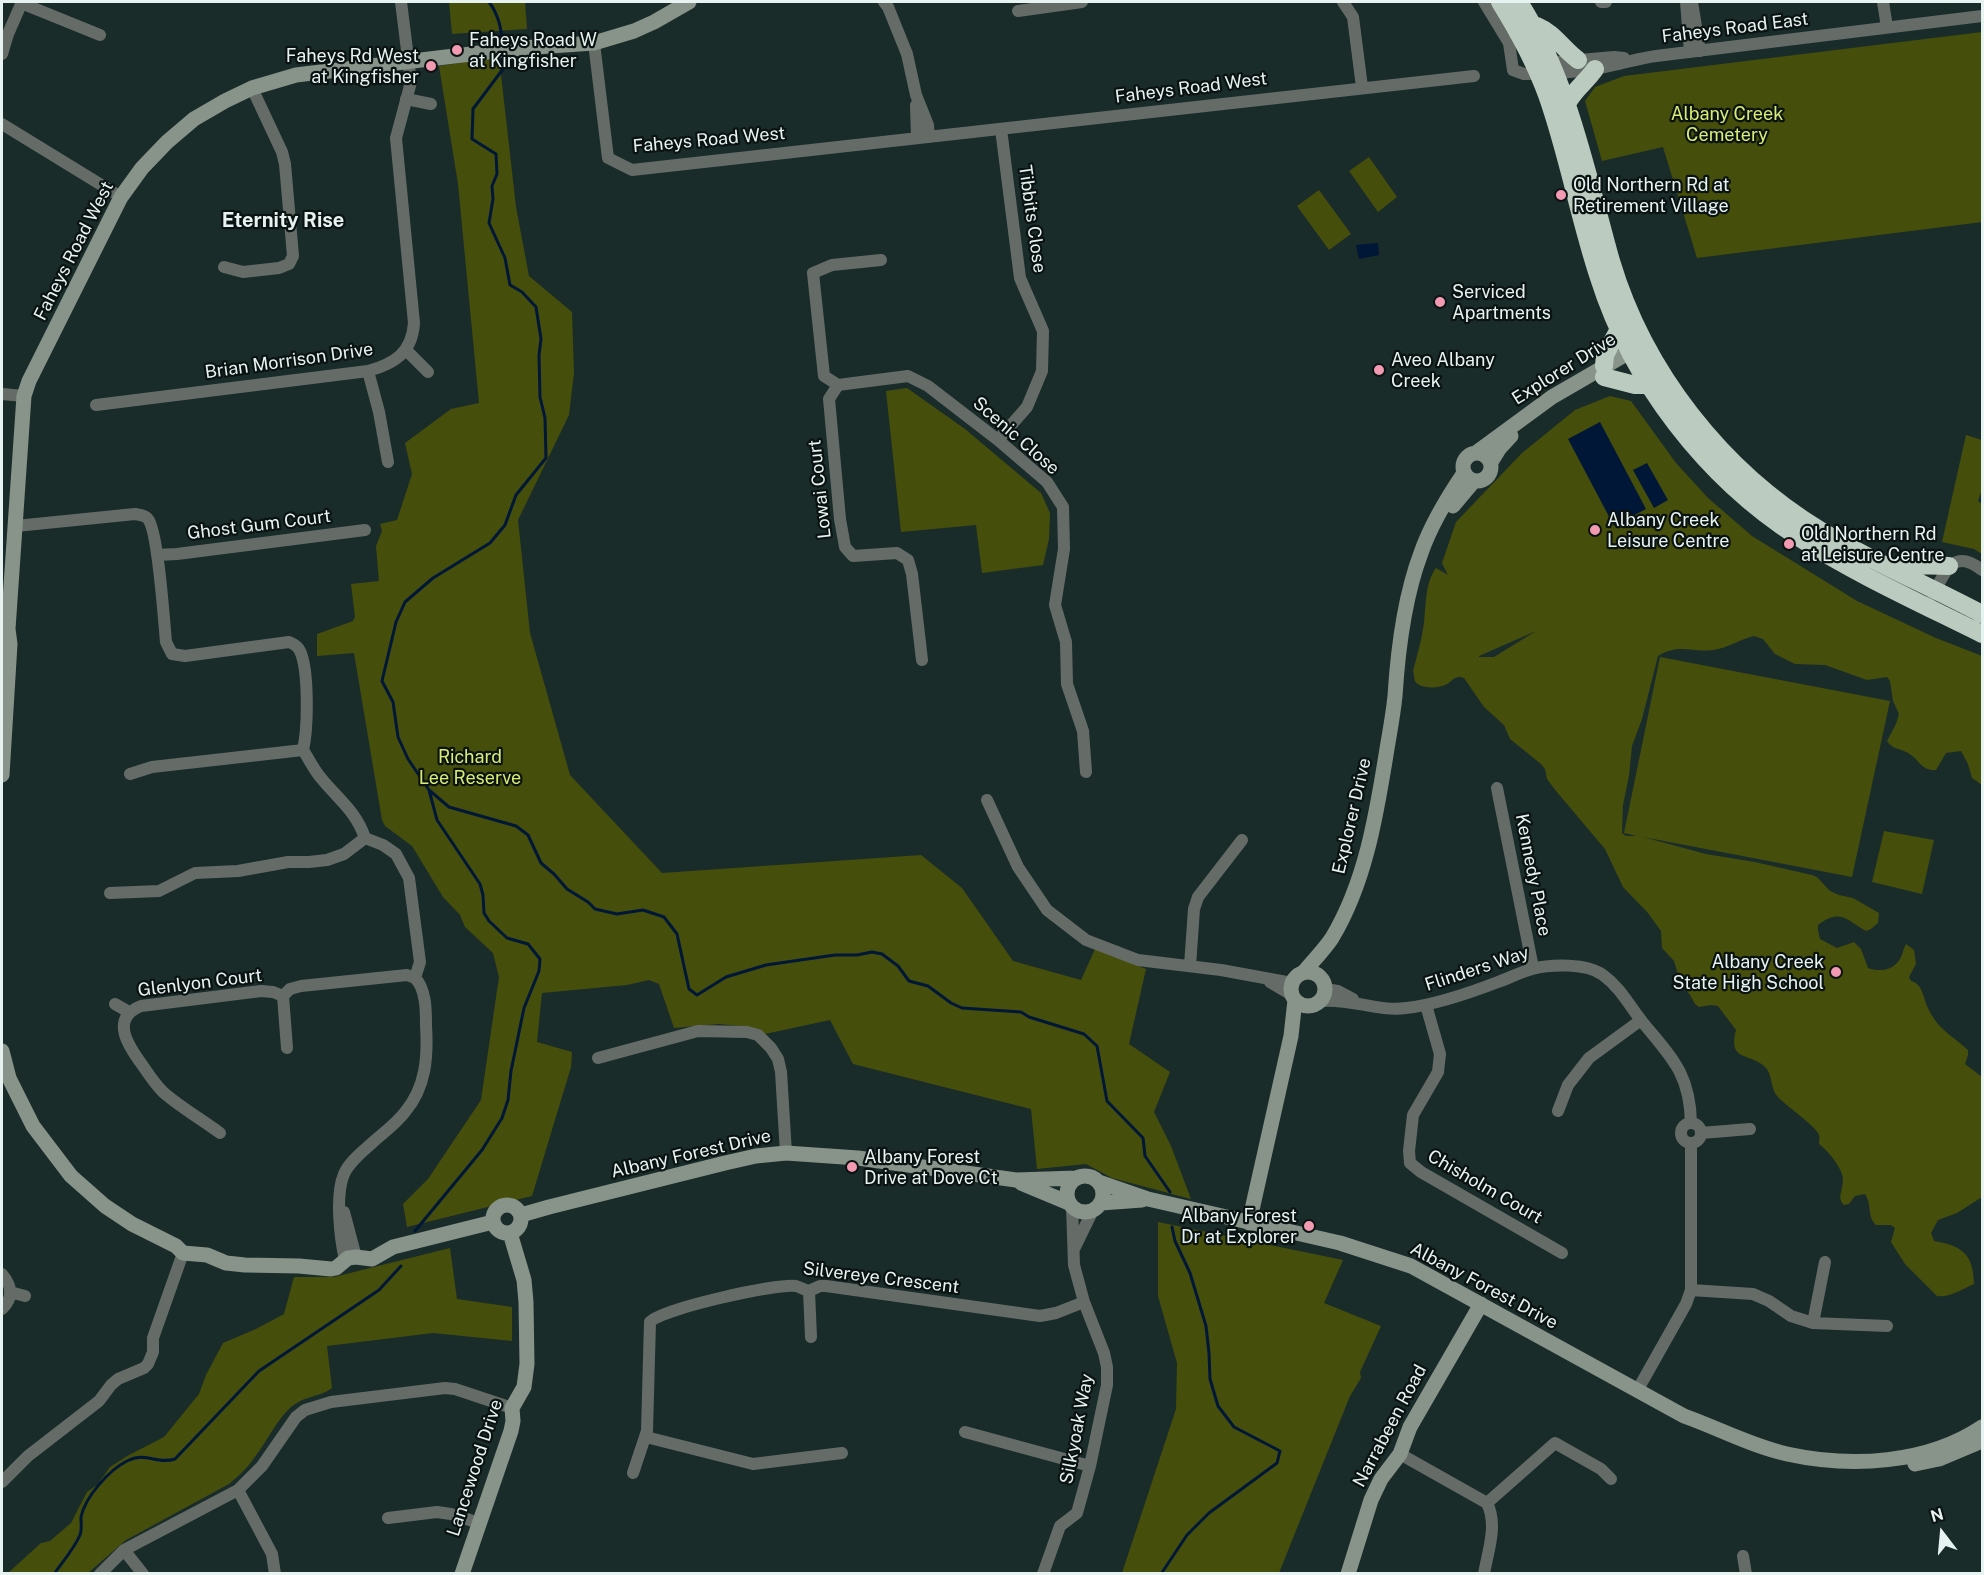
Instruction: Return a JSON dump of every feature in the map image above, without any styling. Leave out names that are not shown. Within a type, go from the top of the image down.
[{"type":"highway","points":[[1500,2],[1521,37],[1568,102],[1612,263],[1624,296],[1649,385],[1680,428],[1709,462],[1760,509],[1821,551],[1932,598],[1983,614]]},
{"type":"highway","points":[[1520,2],[1533,24],[1556,124],[1599,280],[1618,329],[1640,351],[1713,442],[1749,477],[1819,530],[1894,569],[1983,634]]},
{"type":"highway","points":[[1533,24],[1548,31],[1564,49],[1578,60]]},
{"type":"highway","points":[[1568,102],[1575,90],[1588,80],[1595,69]]},
{"type":"highway","points":[[1618,329],[1605,355],[1604,371],[1635,385],[1649,385]]},
{"type":"highway","points":[[1894,569],[1913,565],[1949,566]]},
{"type":"street","points":[[2,54],[21,2],[100,35]]},
{"type":"street","points":[[401,2],[411,82],[396,138],[414,323],[413,333],[406,350],[428,372]]},
{"type":"street","points":[[594,43],[634,31],[689,2]]},
{"type":"street","points":[[884,2],[907,54],[916,95],[928,125],[923,137]]},
{"type":"street","points":[[1018,11],[1082,2]]},
{"type":"street","points":[[1343,2],[1353,17],[1362,87]]},
{"type":"street","points":[[1484,2],[1509,43],[1513,70],[1520,74],[1545,69]]},
{"type":"street","points":[[1601,2],[1606,2]]},
{"type":"street","points":[[1686,2],[1695,51]]},
{"type":"street","points":[[1692,2],[1695,51]]},
{"type":"street","points":[[1883,2],[1887,27]]},
{"type":"street","name":"Faheys Road East","points":[[1545,69],[1595,69],[1634,59],[1983,16]]},
{"type":"street","name":"Faheys Road West","points":[[2,775],[10,645],[8,629],[24,396],[28,381],[121,197],[167,142],[194,119],[252,88],[296,75],[521,48],[594,43],[608,158],[632,170],[1474,76]]},
{"type":"street","name":"Faheys Road East","points":[[1545,69],[1578,60],[1614,57],[1634,59]]},
{"type":"street","points":[[224,267],[243,272],[279,268],[289,264],[293,256],[285,164],[282,152],[252,88]]},
{"type":"street","points":[[406,99],[431,104]]},
{"type":"street","points":[[2,124],[121,197]]},
{"type":"street","name":"Tibbits Close","points":[[998,440],[1027,407],[1042,372],[1043,331],[1020,278],[1001,129]]},
{"type":"street","points":[[838,385],[824,376],[813,273],[832,265],[881,260]]},
{"type":"street","name":"Brian Morrison Drive","points":[[96,405],[368,371],[389,363],[406,350]]},
{"type":"street","name":"Explorer Drive","points":[[1478,452],[1537,408],[1640,351]]},
{"type":"street","points":[[368,371],[379,412],[388,462]]},
{"type":"street","name":"Explorer Drive","points":[[1491,462],[1499,449],[1520,429],[1604,371]]},
{"type":"street","name":"Scenic Close","points":[[838,385],[908,376],[928,386],[998,440],[1047,482],[1063,507],[1064,549],[1055,605],[1066,642],[1067,684],[1083,731],[1086,772]]},
{"type":"street","name":"Lowai Court","points":[[838,385],[829,399],[845,547],[854,556],[897,553],[908,560],[912,574],[922,660]]},
{"type":"street","points":[[2,394],[24,396]]},
{"type":"street","points":[[1478,452],[1486,455],[1491,462],[1490,474],[1483,480],[1469,477],[1464,460],[1478,452]]},
{"type":"street","name":"Explorer Drive","points":[[1249,1222],[1291,1036],[1296,988],[1331,938],[1351,898],[1364,864],[1378,800],[1395,697],[1395,675],[1406,610],[1420,553],[1449,496],[1469,477]]},
{"type":"street","points":[[16,526],[143,515],[151,524],[157,555],[166,642],[172,654],[185,656],[289,642],[298,648],[302,656],[307,695],[306,739],[303,750],[318,775],[356,816],[365,837],[396,854],[410,878],[420,962],[415,978],[420,983],[426,1015],[427,1056],[424,1076],[418,1091],[404,1113],[347,1168],[342,1181],[340,1235],[350,1255]]},
{"type":"street","name":"Ghost Gum Court","points":[[157,555],[365,530]]},
{"type":"street","points":[[1932,598],[1949,566],[1954,562],[1962,560],[1976,564],[1983,570]]},
{"type":"street","points":[[130,774],[152,767],[303,750]]},
{"type":"street","name":"Kennedy Place","points":[[1497,788],[1533,968]]},
{"type":"street","points":[[987,800],[1018,867],[1047,910],[1086,940],[1138,960],[1221,970],[1264,978],[1296,988],[1304,1006],[1320,994],[1314,974],[1296,988]]},
{"type":"street","points":[[110,893],[159,891],[195,873],[238,871],[288,862],[327,860],[344,854],[365,837]]},
{"type":"street","points":[[1190,966],[1194,909],[1198,897],[1242,840]]},
{"type":"street","name":"Explorer Drive","points":[[1291,1036],[1320,994],[1331,938]]},
{"type":"street","name":"Flinders Way","points":[[1320,994],[1338,991],[1363,1003],[1390,1009],[1406,1008],[1426,1005],[1533,968],[1572,965],[1602,974],[1622,993],[1682,1073],[1691,1103],[1692,1123]]},
{"type":"street","name":"Glenlyon Court","points":[[220,1133],[171,1098],[154,1082],[127,1042],[124,1023],[129,1012],[141,1006],[261,991],[283,996],[290,990],[301,986],[407,975],[415,978]]},
{"type":"street","points":[[283,996],[287,1048]]},
{"type":"street","name":"Glenlyon Court","points":[[115,1004],[129,1012]]},
{"type":"street","name":"Chisholm Court","points":[[1426,1005],[1440,1054],[1438,1072],[1413,1115],[1410,1163],[1421,1172],[1562,1253]]},
{"type":"street","points":[[1558,1111],[1568,1085],[1589,1058],[1641,1020]]},
{"type":"street","points":[[598,1058],[698,1031],[747,1032],[758,1035],[778,1059],[781,1072],[786,1153]]},
{"type":"street","points":[[2,1050],[9,1078],[33,1126],[71,1176],[105,1206],[132,1224],[176,1246],[183,1253],[207,1255],[226,1263],[331,1269],[336,1268],[350,1255]]},
{"type":"street","points":[[1692,1123],[1698,1126],[1701,1133],[1698,1139],[1691,1143],[1683,1138],[1681,1132],[1685,1125],[1692,1123]]},
{"type":"street","points":[[1701,1133],[1750,1129]]},
{"type":"street","points":[[1637,1391],[1686,1305],[1691,1290],[1691,1143]]},
{"type":"street","name":"Albany Forest Drive","points":[[521,1215],[725,1163],[756,1156],[786,1153],[858,1158],[1016,1180],[1077,1178]]},
{"type":"street","points":[[1074,1250],[1097,1207],[1103,1193],[1099,1182],[1088,1176],[1077,1178],[1071,1183],[1067,1190],[1070,1204],[1083,1212],[1097,1207]]},
{"type":"street","name":"Albany Forest Drive","points":[[1016,1180],[1070,1204]]},
{"type":"street","name":"Albany Forest Drive","points":[[1099,1182],[1148,1199],[1319,1238],[1395,1260],[1481,1304],[1684,1416],[1745,1441],[1787,1454],[1834,1461],[1878,1460],[1912,1456],[1946,1446],[1983,1427]]},
{"type":"street","name":"Albany Forest Drive","points":[[1097,1207],[1148,1199]]},
{"type":"street","points":[[504,1204],[515,1206],[521,1215],[519,1227],[510,1233],[499,1231],[493,1222],[494,1211],[504,1204]]},
{"type":"street","name":"Silkyoak Way","points":[[1043,1574],[1060,1526],[1077,1513],[1090,1466],[1108,1378],[1104,1353],[1084,1302],[1074,1265],[1070,1204]]},
{"type":"street","points":[[350,1255],[372,1259],[393,1247],[493,1222]]},
{"type":"street","name":"Lancewood Drive","points":[[462,1574],[511,1431],[512,1408],[522,1391],[527,1375],[524,1280],[510,1233]]},
{"type":"street","points":[[2,1482],[28,1456],[99,1401],[118,1379],[138,1372],[148,1364],[153,1352],[153,1338],[183,1253]]},
{"type":"street","points":[[1813,1323],[1825,1262]]},
{"type":"street","points":[[2,1274],[10,1286],[7,1303],[2,1309]]},
{"type":"street","name":"Silvereye Crescent","points":[[633,1473],[646,1437],[650,1325],[652,1319],[666,1313],[773,1287],[795,1286],[809,1291],[826,1286],[1040,1316],[1056,1313],[1084,1302]]},
{"type":"street","points":[[1691,1290],[1753,1294],[1769,1301],[1791,1316],[1813,1323],[1887,1326]]},
{"type":"street","points":[[809,1291],[811,1337]]},
{"type":"street","points":[[10,1292],[25,1296]]},
{"type":"street","name":"Narrabeen Road","points":[[1348,1574],[1371,1500],[1381,1479],[1400,1454],[1410,1426],[1481,1304]]},
{"type":"street","points":[[100,1574],[124,1550],[238,1490],[262,1466],[296,1416],[316,1406],[445,1388],[455,1389],[512,1408]]},
{"type":"street","name":"Albany Forest Drive","points":[[1684,1416],[1704,1433],[1739,1448],[1806,1466],[1863,1470],[1892,1468],[1939,1459],[1983,1441]]},
{"type":"street","points":[[965,1432],[1090,1466]]},
{"type":"street","points":[[646,1437],[753,1464],[842,1454]]},
{"type":"street","points":[[1487,1503],[1555,1443],[1601,1469],[1611,1479]]},
{"type":"street","points":[[1400,1454],[1487,1503],[1494,1523],[1484,1574]]},
{"type":"street","points":[[238,1490],[272,1554],[275,1574]]},
{"type":"street","points":[[388,1518],[437,1512],[479,1522]]},
{"type":"street","points":[[124,1550],[143,1574]]},
{"type":"street","points":[[1743,1556],[1746,1574]]},
{"type":"green space","points":[[449,2],[525,2],[527,29],[452,34]]},
{"type":"green space","name":"Albany Creek Cemetery","points":[[1982,32],[1982,222],[1697,258],[1663,147],[1602,161],[1585,101],[1595,87],[1624,76]]},
{"type":"green space","name":"Richard Lee Reserve","points":[[499,57],[516,207],[529,276],[572,312],[574,373],[569,415],[518,520],[530,633],[570,775],[662,873],[921,855],[962,888],[1013,961],[1081,980],[1095,949],[1146,969],[1129,1044],[1170,1072],[1154,1112],[1171,1146],[1191,1199],[1112,1178],[1086,1164],[1037,1169],[1031,1109],[853,1064],[830,1020],[765,1034],[749,1027],[719,1024],[674,1028],[659,984],[649,980],[627,985],[542,993],[537,1042],[572,1052],[571,1067],[532,1196],[407,1227],[403,1204],[428,1179],[481,1100],[499,977],[493,953],[465,927],[460,915],[443,897],[412,846],[385,826],[382,820],[354,653],[317,656],[317,634],[353,621],[355,617],[351,584],[379,581],[376,546],[382,531],[380,524],[397,520],[412,474],[405,443],[451,409],[479,403],[458,184],[439,66]]},
{"type":"green space","points":[[1369,157],[1397,197],[1378,212],[1349,171]]},
{"type":"green space","points":[[1319,190],[1351,234],[1329,250],[1297,206]]},
{"type":"green space","points":[[907,388],[965,429],[1041,493],[1050,513],[1049,539],[1043,565],[982,573],[976,525],[901,532],[886,391]]},
{"type":"green space","name":"Albany Creek State High School","points":[[1610,396],[1631,401],[1676,463],[1708,498],[1752,536],[1857,601],[1936,638],[1982,656],[1982,785],[1972,778],[1961,751],[1946,753],[1936,770],[1931,770],[1923,767],[1912,755],[1889,744],[1887,741],[1899,714],[1887,677],[1867,680],[1825,665],[1795,664],[1775,654],[1763,639],[1754,636],[1713,650],[1679,649],[1666,652],[1658,656],[1642,719],[1632,746],[1623,805],[1622,833],[1626,836],[1637,836],[1624,833],[1660,657],[1890,701],[1852,877],[1643,837],[1706,854],[1812,875],[1817,877],[1830,891],[1853,898],[1879,913],[1878,923],[1866,931],[1838,917],[1832,917],[1818,925],[1820,939],[1837,948],[1854,942],[1861,949],[1868,968],[1881,970],[1894,966],[1900,959],[1906,944],[1914,950],[1916,964],[1909,977],[1911,981],[1920,988],[1936,1022],[1968,1050],[1965,1064],[1982,1077],[1982,1197],[1957,1213],[1938,1220],[1931,1233],[1934,1241],[1959,1249],[1969,1259],[1974,1284],[1956,1293],[1937,1296],[1905,1264],[1891,1242],[1895,1228],[1891,1225],[1876,1225],[1873,1222],[1865,1194],[1855,1196],[1849,1204],[1844,1205],[1841,1202],[1842,1174],[1826,1150],[1819,1144],[1817,1131],[1778,1097],[1766,1068],[1738,1052],[1734,1040],[1736,1030],[1718,1006],[1699,1007],[1695,1004],[1681,984],[1674,961],[1662,948],[1661,931],[1648,913],[1623,887],[1605,849],[1556,791],[1547,779],[1545,769],[1541,764],[1510,739],[1504,725],[1484,707],[1464,678],[1457,678],[1443,686],[1434,687],[1421,686],[1415,681],[1413,671],[1421,641],[1428,587],[1436,568],[1448,575],[1442,563],[1456,522],[1522,453],[1575,410]],"holes":[[[1536,631],[1494,657],[1479,656]]]},
{"type":"green space","points":[[1966,435],[1982,440],[1982,490],[1978,501],[1982,504],[1982,554],[1974,549],[1942,542]]},
{"type":"green space","points":[[1884,831],[1934,840],[1922,894],[1872,882]]},
{"type":"green space","points":[[1158,1222],[1343,1260],[1324,1303],[1381,1326],[1360,1372],[1361,1378],[1350,1396],[1279,1573],[1122,1573],[1176,1409],[1177,1363],[1158,1296]]},
{"type":"green space","points":[[450,1248],[457,1299],[512,1307],[512,1341],[433,1333],[327,1346],[332,1388],[290,1408],[251,1462],[229,1484],[126,1540],[88,1573],[8,1573],[41,1543],[50,1541],[71,1523],[87,1492],[97,1485],[110,1467],[164,1437],[199,1394],[223,1343],[284,1314],[294,1277],[334,1277]]},
{"type":"water","points":[[1378,243],[1379,255],[1359,259],[1356,245]]},
{"type":"water","points":[[1600,422],[1646,509],[1614,526],[1568,439]]},
{"type":"water","points":[[1647,463],[1668,500],[1654,508],[1633,470]]},
{"type":"waterway","points":[[489,2],[499,22],[502,45]]},
{"type":"waterway","points":[[502,55],[503,69],[473,109],[472,139],[496,154],[497,174],[492,186],[493,199],[489,223],[505,258],[510,285],[522,292],[536,307],[541,339],[540,397],[545,418],[546,458],[516,495],[505,525],[490,543],[433,578],[405,602],[396,622],[382,681],[393,702],[398,737],[408,759],[429,790],[449,807],[516,826],[528,835],[541,863],[567,889],[595,909],[617,914],[643,910],[664,917],[677,934],[689,989],[697,995],[726,977],[766,965],[872,952],[882,954],[898,966],[909,981],[928,986],[962,1008],[1021,1012],[1029,1017],[1084,1034],[1097,1046],[1107,1101],[1143,1138],[1145,1156],[1170,1192]]},
{"type":"waterway","points":[[415,1231],[482,1150],[502,1118],[508,1100],[511,1071],[524,1008],[539,971],[540,959],[528,944],[507,938],[489,921],[484,913],[480,884],[437,820],[429,790]]},
{"type":"waterway","points":[[1161,1574],[1187,1535],[1209,1513],[1277,1463],[1280,1451],[1234,1427],[1218,1406],[1210,1379],[1206,1326],[1190,1273],[1175,1241],[1172,1227]]},
{"type":"waterway","points":[[54,1574],[80,1535],[81,1517],[87,1501],[113,1471],[134,1458],[175,1459],[259,1371],[379,1290],[401,1266]]},
{"type":"place","name":"Faheys Road W at Kingfisher","points":[[457,50]]},
{"type":"place","name":"Faheys Rd West at Kingfisher","points":[[431,66]]},
{"type":"place","name":"Old Northern Rd at Retirement Village","points":[[1561,195]]},
{"type":"place","name":"Serviced Apartments","points":[[1440,302]]},
{"type":"place","name":"Aveo Albany Creek","points":[[1379,370]]},
{"type":"place","name":"Albany Creek Leisure Centre","points":[[1595,530]]},
{"type":"place","name":"Old Northern Rd at Leisure Centre","points":[[1789,544]]},
{"type":"place","name":"Albany Creek State High School","points":[[1836,972]]},
{"type":"place","name":"Albany Forest Drive at Dove Ct","points":[[852,1167]]},
{"type":"place","name":"Albany Forest Dr at Explorer","points":[[1309,1226]]},
{"type":"district","name":"Eternity Rise","points":[[283,221]]}]
